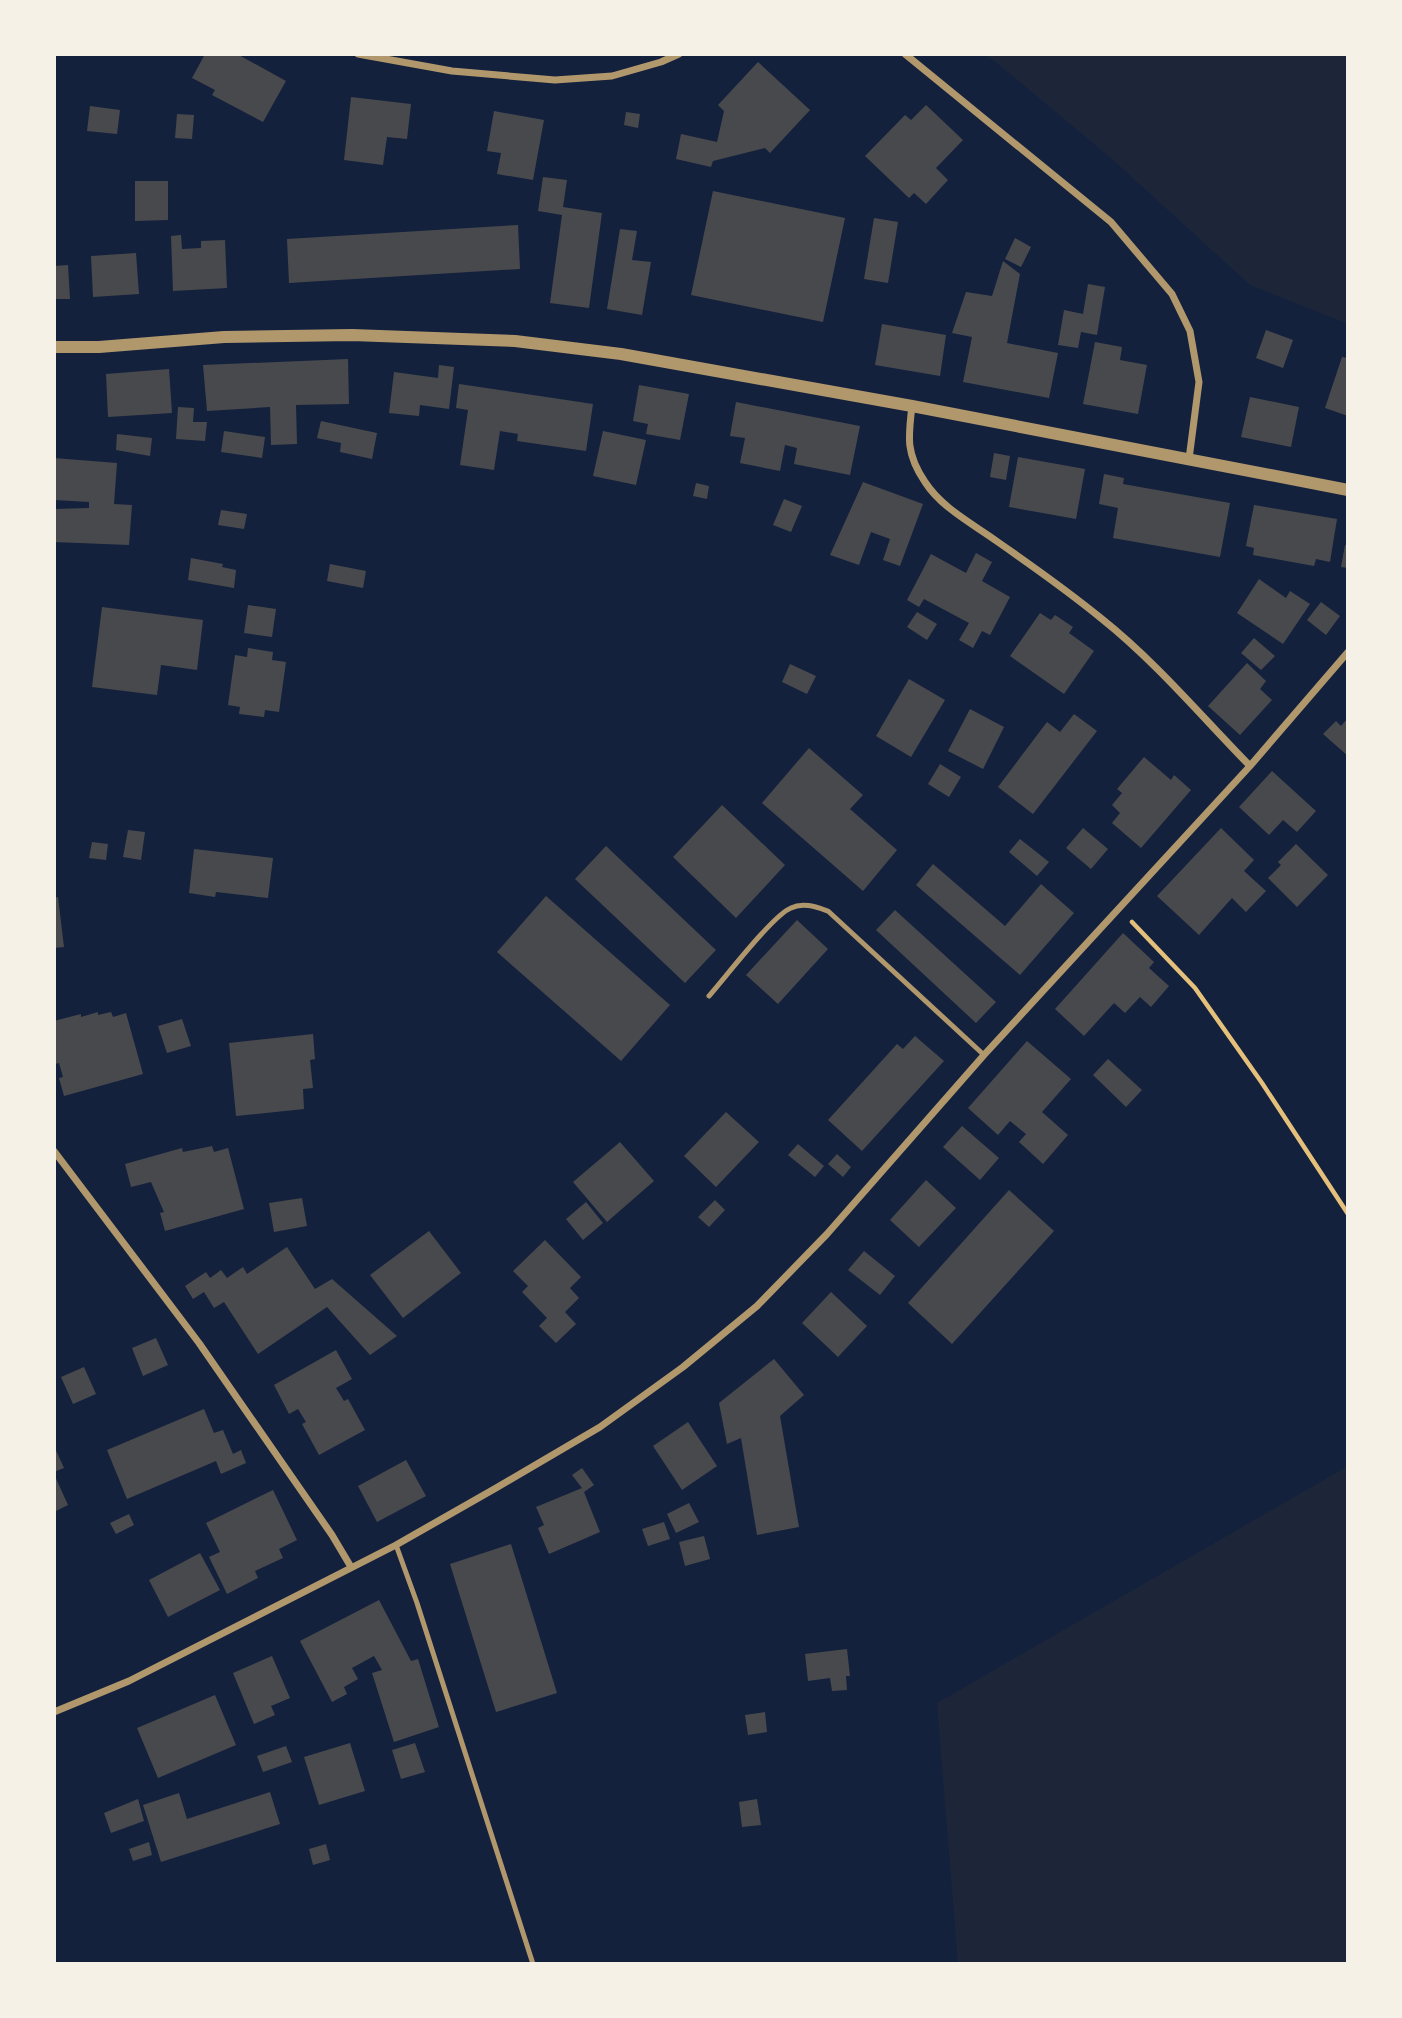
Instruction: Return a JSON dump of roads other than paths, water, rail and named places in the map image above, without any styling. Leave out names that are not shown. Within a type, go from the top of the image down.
[{"type":"street","points":[[358,54],[452,71],[555,80],[612,76],[679,54]]},
{"type":"street","points":[[905,54],[1111,222],[1172,294],[1190,331],[1199,382],[1189,458]]},
{"type":"street","points":[[54,347],[99,347],[237,337],[436,336],[515,341],[621,354],[912,406],[1348,490]]},
{"type":"street","points":[[912,406],[908,438],[912,459],[926,484],[946,505],[1063,587],[1106,622],[1146,659],[1250,766]]},
{"type":"street","points":[[54,1712],[129,1681],[396,1545],[600,1427],[683,1367],[757,1306],[827,1234],[984,1055],[1250,766],[1348,652]]},
{"type":"street","points":[[54,1151],[199,1343],[332,1535],[351,1567]]},
{"type":"lane","points":[[709,996],[774,922],[791,908],[810,905],[828,911],[984,1055]]},
{"type":"lane","points":[[396,1545],[533,1964]]}]
